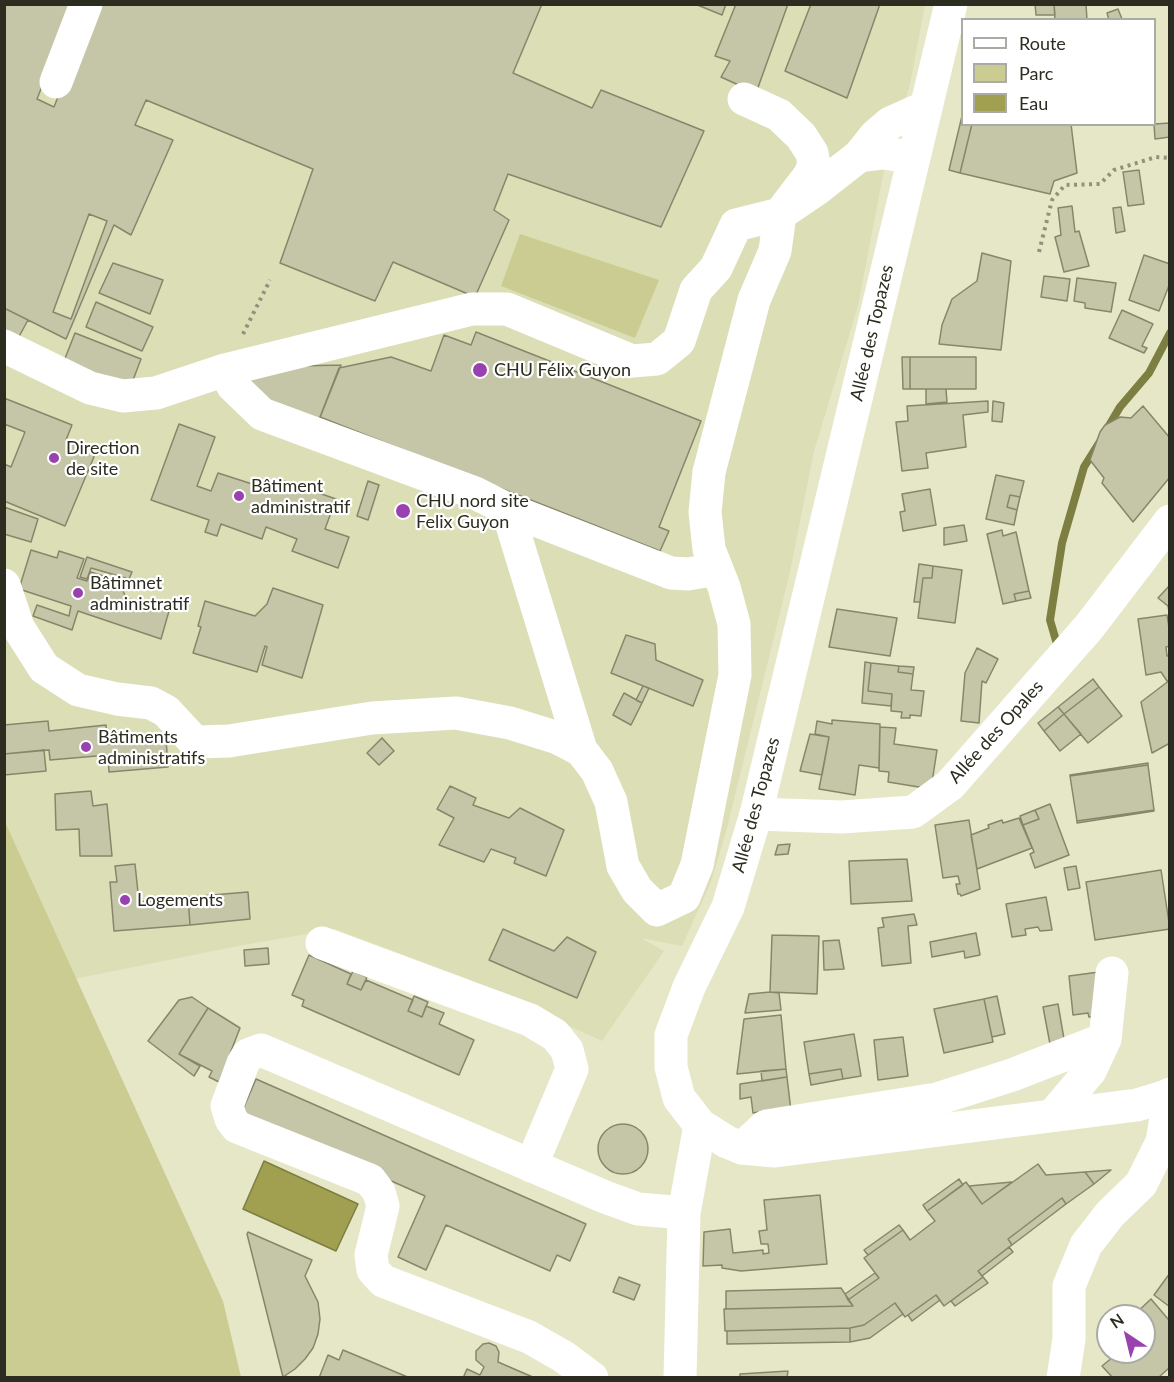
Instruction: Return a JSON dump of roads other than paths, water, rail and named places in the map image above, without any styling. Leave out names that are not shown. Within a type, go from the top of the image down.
[{"type":"street","points":[[56,82],[86,4]]},
{"type":"street","name":"Allée des Topazes","points":[[953,25],[926,107],[756,814],[728,907],[689,987],[671,1035],[671,1067],[680,1098],[700,1125],[727,1142],[742,1148],[775,1151],[1137,1105],[1170,1094]]},
{"type":"street","points":[[507,509],[581,750],[597,771],[611,802],[623,866],[638,890],[657,910],[684,897],[696,865],[735,675],[734,624],[709,549],[705,512],[709,472],[754,300],[775,250],[780,214],[809,176],[814,165],[812,153],[801,136],[779,115],[744,99]]},
{"type":"street","points":[[4,346],[90,388],[123,396],[156,393],[225,370],[472,309],[507,309],[632,361],[657,359],[679,340],[696,290],[716,268],[736,225],[780,214],[859,156],[875,136],[890,123],[926,107]]},
{"type":"street","points":[[859,156],[883,153],[913,160]]},
{"type":"street","points":[[225,370],[233,386],[262,414],[476,493],[507,509],[671,573],[688,574],[717,569]]},
{"type":"street","name":"Allée des Opales","points":[[756,814],[842,817],[913,812],[950,785],[1089,627],[1170,521]]},
{"type":"street","points":[[4,585],[18,627],[44,668],[78,690],[117,699],[150,703],[166,711],[192,739],[199,742],[229,741],[372,718],[456,713],[510,723],[558,738],[581,750]]},
{"type":"street","points":[[322,943],[530,1020],[555,1035],[567,1050],[572,1069],[531,1166]]},
{"type":"street","points":[[1053,1115],[1090,1071],[1106,1039],[1112,972]]},
{"type":"street","points":[[742,1148],[766,1126],[937,1099],[1012,1076],[1106,1039]]},
{"type":"street","points":[[592,1377],[564,1357],[529,1337],[383,1281],[373,1270],[371,1255],[383,1206],[378,1192],[369,1180],[237,1127],[231,1119],[227,1106],[243,1063],[248,1055],[261,1050],[531,1166],[638,1209],[684,1213]]},
{"type":"street","points":[[1063,1377],[1069,1338],[1069,1286],[1086,1245],[1110,1214],[1142,1184],[1162,1142],[1170,1094]]},
{"type":"street","points":[[680,1377],[684,1213],[700,1125]]},
{"type":"water","points":[[264,1161],[358,1204],[336,1251],[243,1209]]},
{"type":"waterway","points":[[1107,429],[1120,407],[1149,373],[1170,333]]},
{"type":"waterway","points":[[1059,651],[1050,620],[1062,543],[1084,467],[1099,443]]},
{"type":"place","name":"CHU Félix Guyon","points":[[480,370]]},
{"type":"place","name":"Direction de site","points":[[54,458]]},
{"type":"place","name":"Bâtiment administratif","points":[[239,496]]},
{"type":"place","name":"CHU nord site Felix Guyon","points":[[403,511]]},
{"type":"place","name":"Bâtimnet administratif","points":[[78,593]]},
{"type":"place","name":"Bâtiments administratifs","points":[[86,747]]},
{"type":"place","name":"Logements","points":[[125,900]]}]
